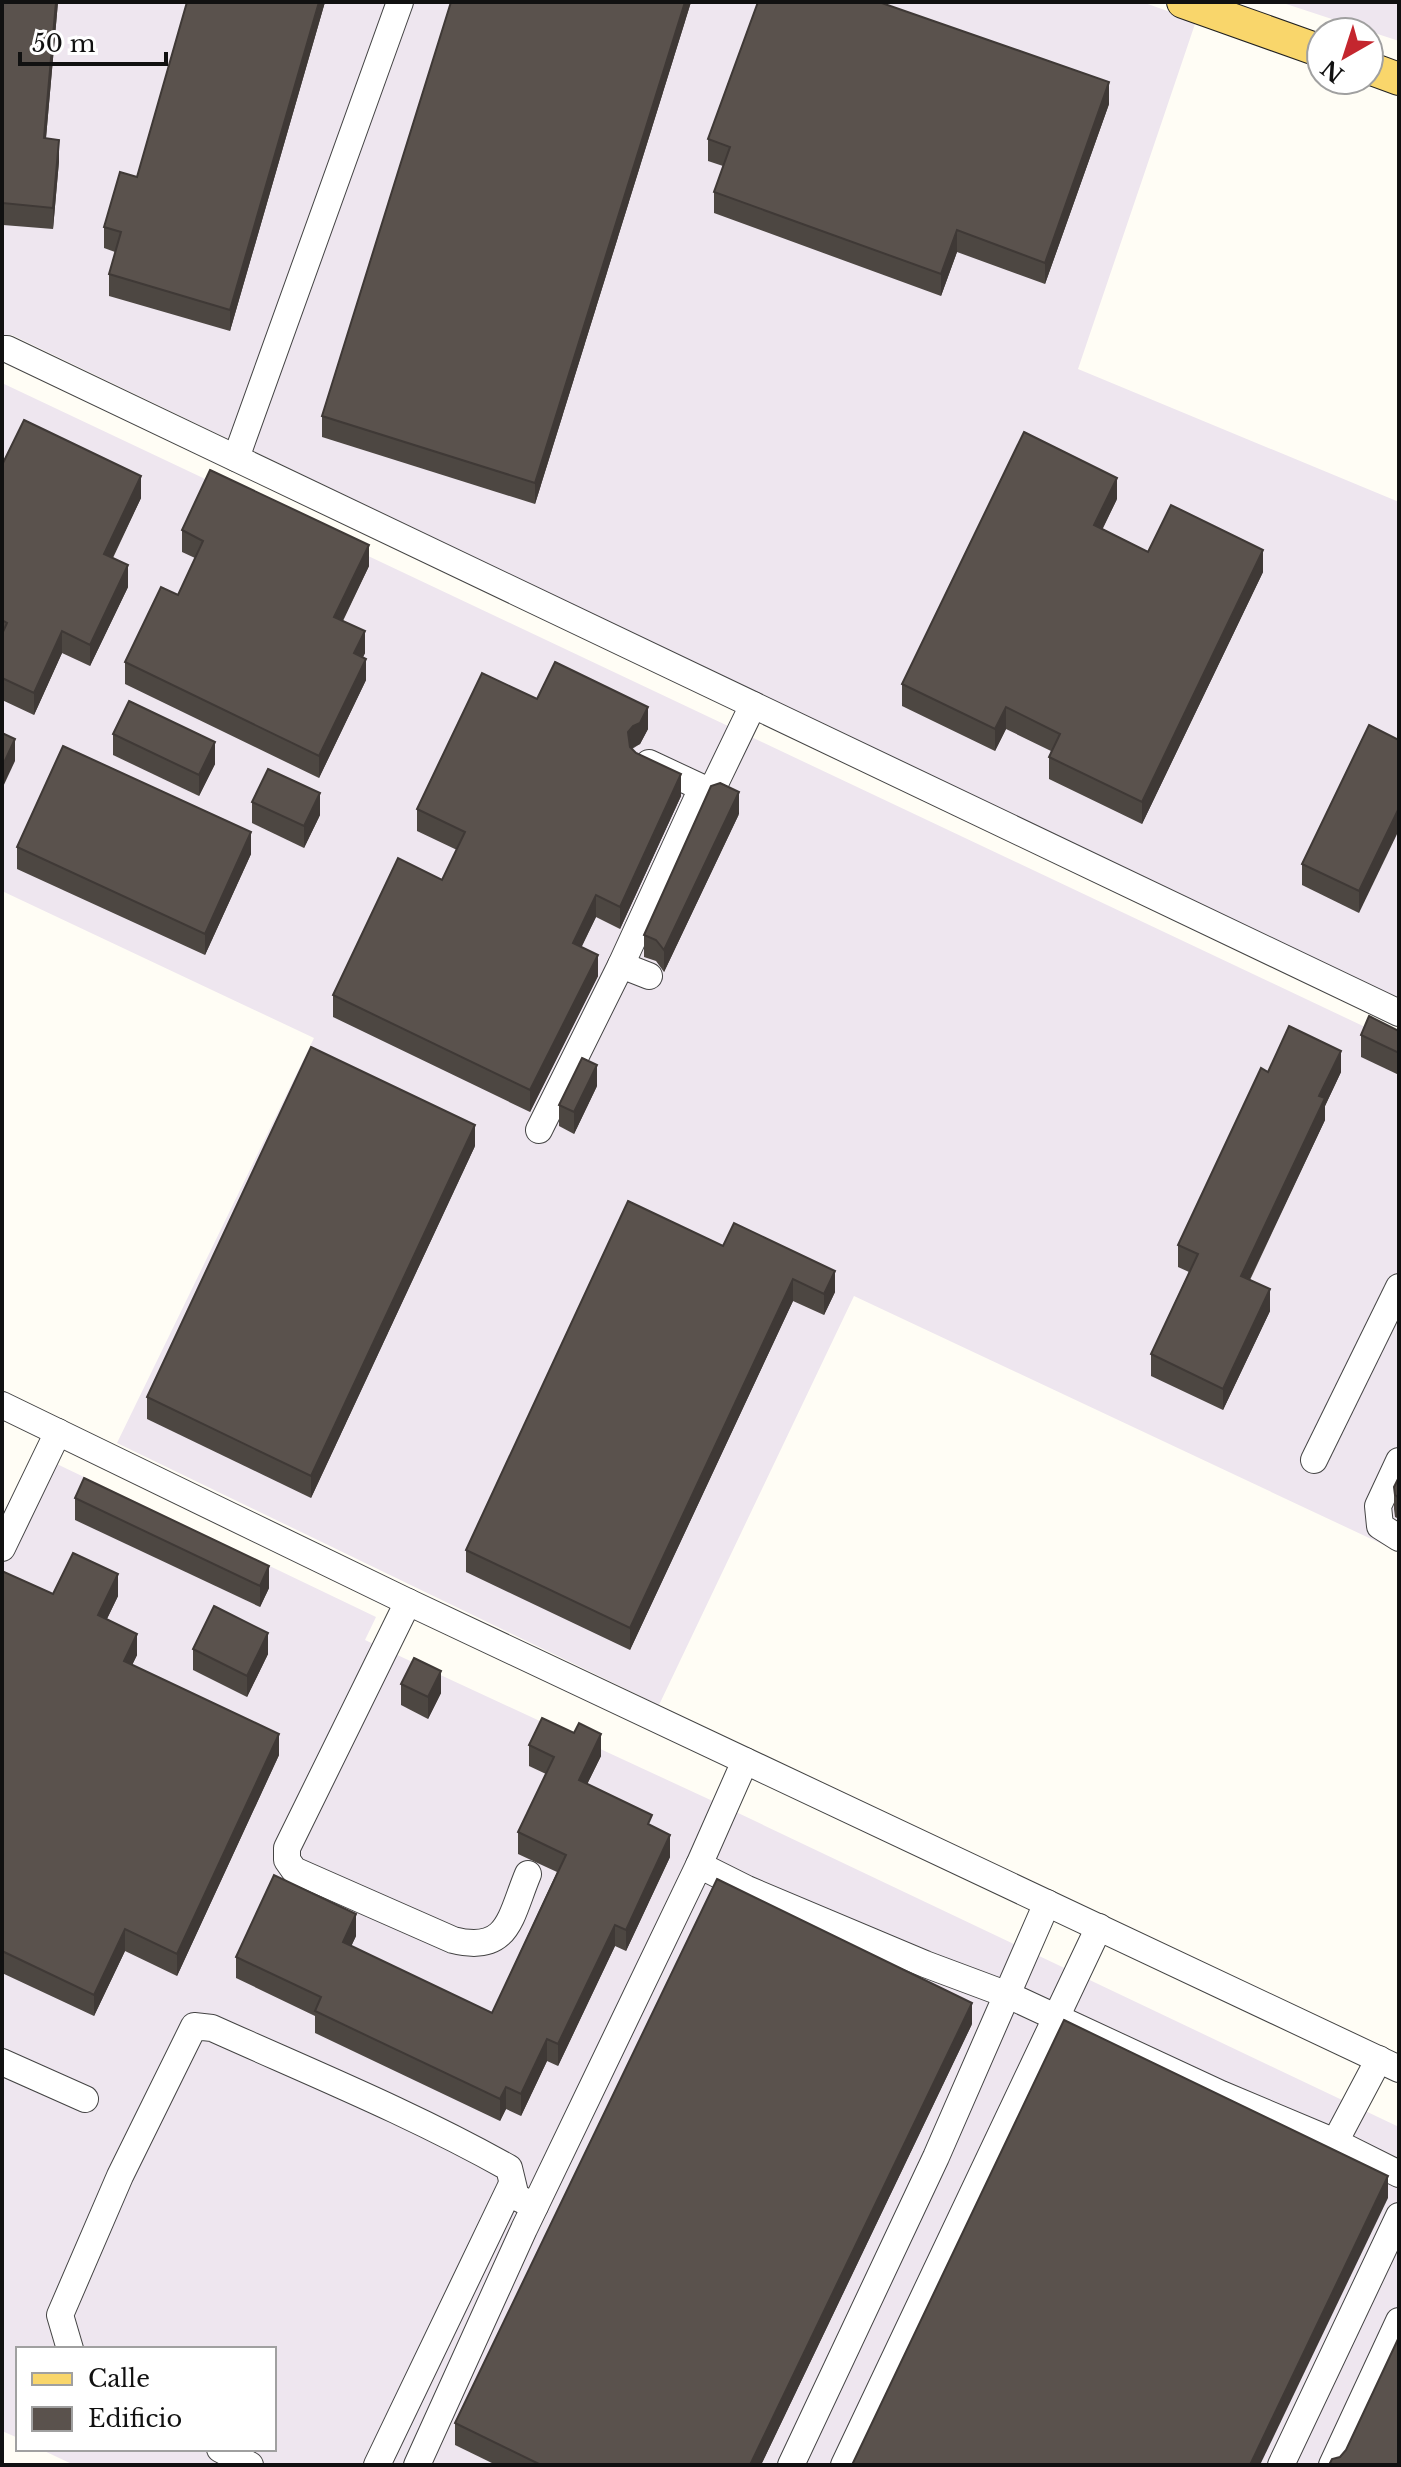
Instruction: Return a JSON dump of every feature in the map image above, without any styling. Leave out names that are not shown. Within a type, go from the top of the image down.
[{"type":"main road","points":[[1183,2],[1305,45]]},
{"type":"street","points":[[236,458],[400,2]]},
{"type":"street","points":[[2,349],[1399,1013]]},
{"type":"street","points":[[643,760],[711,792],[753,705]]},
{"type":"street","points":[[539,1130],[621,965],[702,788]]},
{"type":"street","points":[[621,965],[649,976]]},
{"type":"street","points":[[1314,1460],[1399,1287]]},
{"type":"street","points":[[2,1405],[408,1602],[1389,2064],[1335,2142]]},
{"type":"street","points":[[2,1548],[58,1432]]},
{"type":"street","points":[[1399,1461],[1378,1506],[1380,1526],[1399,1538]]},
{"type":"street","points":[[408,1602],[287,1848],[287,1860],[294,1870],[453,1940],[472,1945],[489,1943],[505,1929],[528,1874]]},
{"type":"street","points":[[417,2465],[535,2206],[699,1865],[745,1761]]},
{"type":"street","points":[[699,1865],[747,1889],[925,1964],[1008,1995],[1221,2094],[1335,2142],[1399,2174]]},
{"type":"street","points":[[791,2465],[936,2157],[1047,1903]]},
{"type":"street","points":[[844,2465],[1099,1927]]},
{"type":"street","points":[[69,2347],[60,2315],[120,2176],[194,2026],[212,2028],[384,2104],[509,2168],[516,2197],[535,2206]]},
{"type":"street","points":[[2,2062],[85,2099]]},
{"type":"street","points":[[377,2465],[512,2184]]},
{"type":"street","points":[[1281,2465],[1399,2216]]},
{"type":"street","points":[[1332,2465],[1399,2321]]},
{"type":"street","points":[[224,2451],[250,2465]]},
{"type":"shaded area","points":[[2,2],[1142,2],[1196,21],[1078,369],[1399,502],[1399,1001],[12,335],[2,336]]},
{"type":"shaded area","points":[[1280,2],[1399,2],[1399,41],[1385,36],[1385,16],[1323,16]]},
{"type":"shaded area","points":[[2,383],[1399,1043],[1399,1552],[854,1296],[659,1705],[117,1443],[314,1038],[2,891]]},
{"type":"shaded area","points":[[36,1454],[376,1617],[365,1640],[717,1803],[1399,2127],[1399,2465],[74,2465],[44,2451],[276,2451],[276,2347],[16,2347],[16,2437],[2,2431],[2,1523]]},
{"type":"building","points":[[2,2],[56,2],[44,138],[59,140],[53,208],[3,203],[2,209]]},
{"type":"building","points":[[187,2],[319,2],[230,310],[109,274],[121,232],[104,227],[120,172],[137,177]]},
{"type":"building","points":[[451,2],[685,2],[535,483],[322,416]]},
{"type":"building","points":[[758,2],[879,2],[1109,82],[1045,263],[957,230],[941,274],[714,192],[730,147],[708,139]]},
{"type":"building","points":[[24,420],[141,476],[104,554],[128,565],[90,645],[62,631],[34,693],[2,678],[2,634],[7,623],[2,620],[2,465]]},
{"type":"building","points":[[1024,432],[1117,478],[1094,525],[1148,552],[1171,505],[1263,550],[1142,802],[1049,757],[1060,734],[1006,707],[995,729],[902,684]]},
{"type":"building","points":[[210,470],[369,545],[334,617],[365,631],[354,653],[366,659],[319,756],[125,662],[161,587],[178,595],[203,541],[182,530]]},
{"type":"building","points":[[555,662],[648,707],[640,723],[628,732],[630,747],[636,753],[681,774],[620,907],[596,895],[573,943],[598,955],[530,1090],[333,995],[398,858],[442,880],[465,832],[417,809],[482,673],[537,699]]},
{"type":"building","points":[[129,701],[215,742],[199,775],[113,734]]},
{"type":"building","points":[[1369,725],[1399,740],[1399,808],[1359,891],[1302,864]]},
{"type":"building","points":[[2,733],[15,739],[2,767]]},
{"type":"building","points":[[63,746],[251,832],[205,934],[17,847]]},
{"type":"building","points":[[268,769],[320,793],[304,826],[252,802]]},
{"type":"building","points":[[720,783],[739,792],[664,950],[656,940],[644,935],[711,786]]},
{"type":"building","points":[[1369,1016],[1399,1031],[1399,1053],[1361,1035]]},
{"type":"building","points":[[1289,1026],[1341,1051],[1319,1096],[1325,1098],[1241,1276],[1270,1289],[1223,1389],[1151,1354],[1198,1254],[1178,1245],[1261,1068],[1268,1072]]},
{"type":"building","points":[[311,1047],[475,1125],[311,1476],[147,1397]]},
{"type":"building","points":[[582,1058],[597,1065],[574,1112],[559,1105]]},
{"type":"building","points":[[628,1201],[723,1246],[734,1223],[835,1271],[824,1294],[793,1279],[630,1628],[466,1550]]},
{"type":"building","points":[[1399,1477],[1399,1498],[1395,1495],[1394,1487]]},
{"type":"building","points":[[84,1478],[269,1566],[260,1586],[75,1498]]},
{"type":"building","points":[[73,1553],[118,1574],[98,1615],[137,1634],[124,1661],[279,1734],[177,1954],[125,1929],[94,1995],[2,1951],[2,1571],[53,1594]]},
{"type":"building","points":[[214,1606],[268,1633],[247,1676],[193,1649]]},
{"type":"building","points":[[414,1658],[441,1671],[428,1697],[401,1684]]},
{"type":"building","points":[[542,1718],[574,1733],[579,1723],[601,1734],[579,1780],[652,1815],[648,1824],[670,1835],[626,1930],[615,1925],[558,2044],[547,2039],[521,2094],[506,2087],[500,2099],[315,2011],[321,1997],[236,1957],[274,1875],[356,1914],[343,1942],[492,2013],[566,1855],[518,1832],[554,1757],[529,1745]]},
{"type":"building","points":[[717,1879],[972,2003],[750,2465],[541,2465],[455,2423]]},
{"type":"building","points":[[1064,2020],[1388,2176],[1250,2465],[852,2465]]},
{"type":"building","points":[[1399,2337],[1399,2465],[1329,2465],[1332,2459],[1340,2457],[1346,2450]]}]
